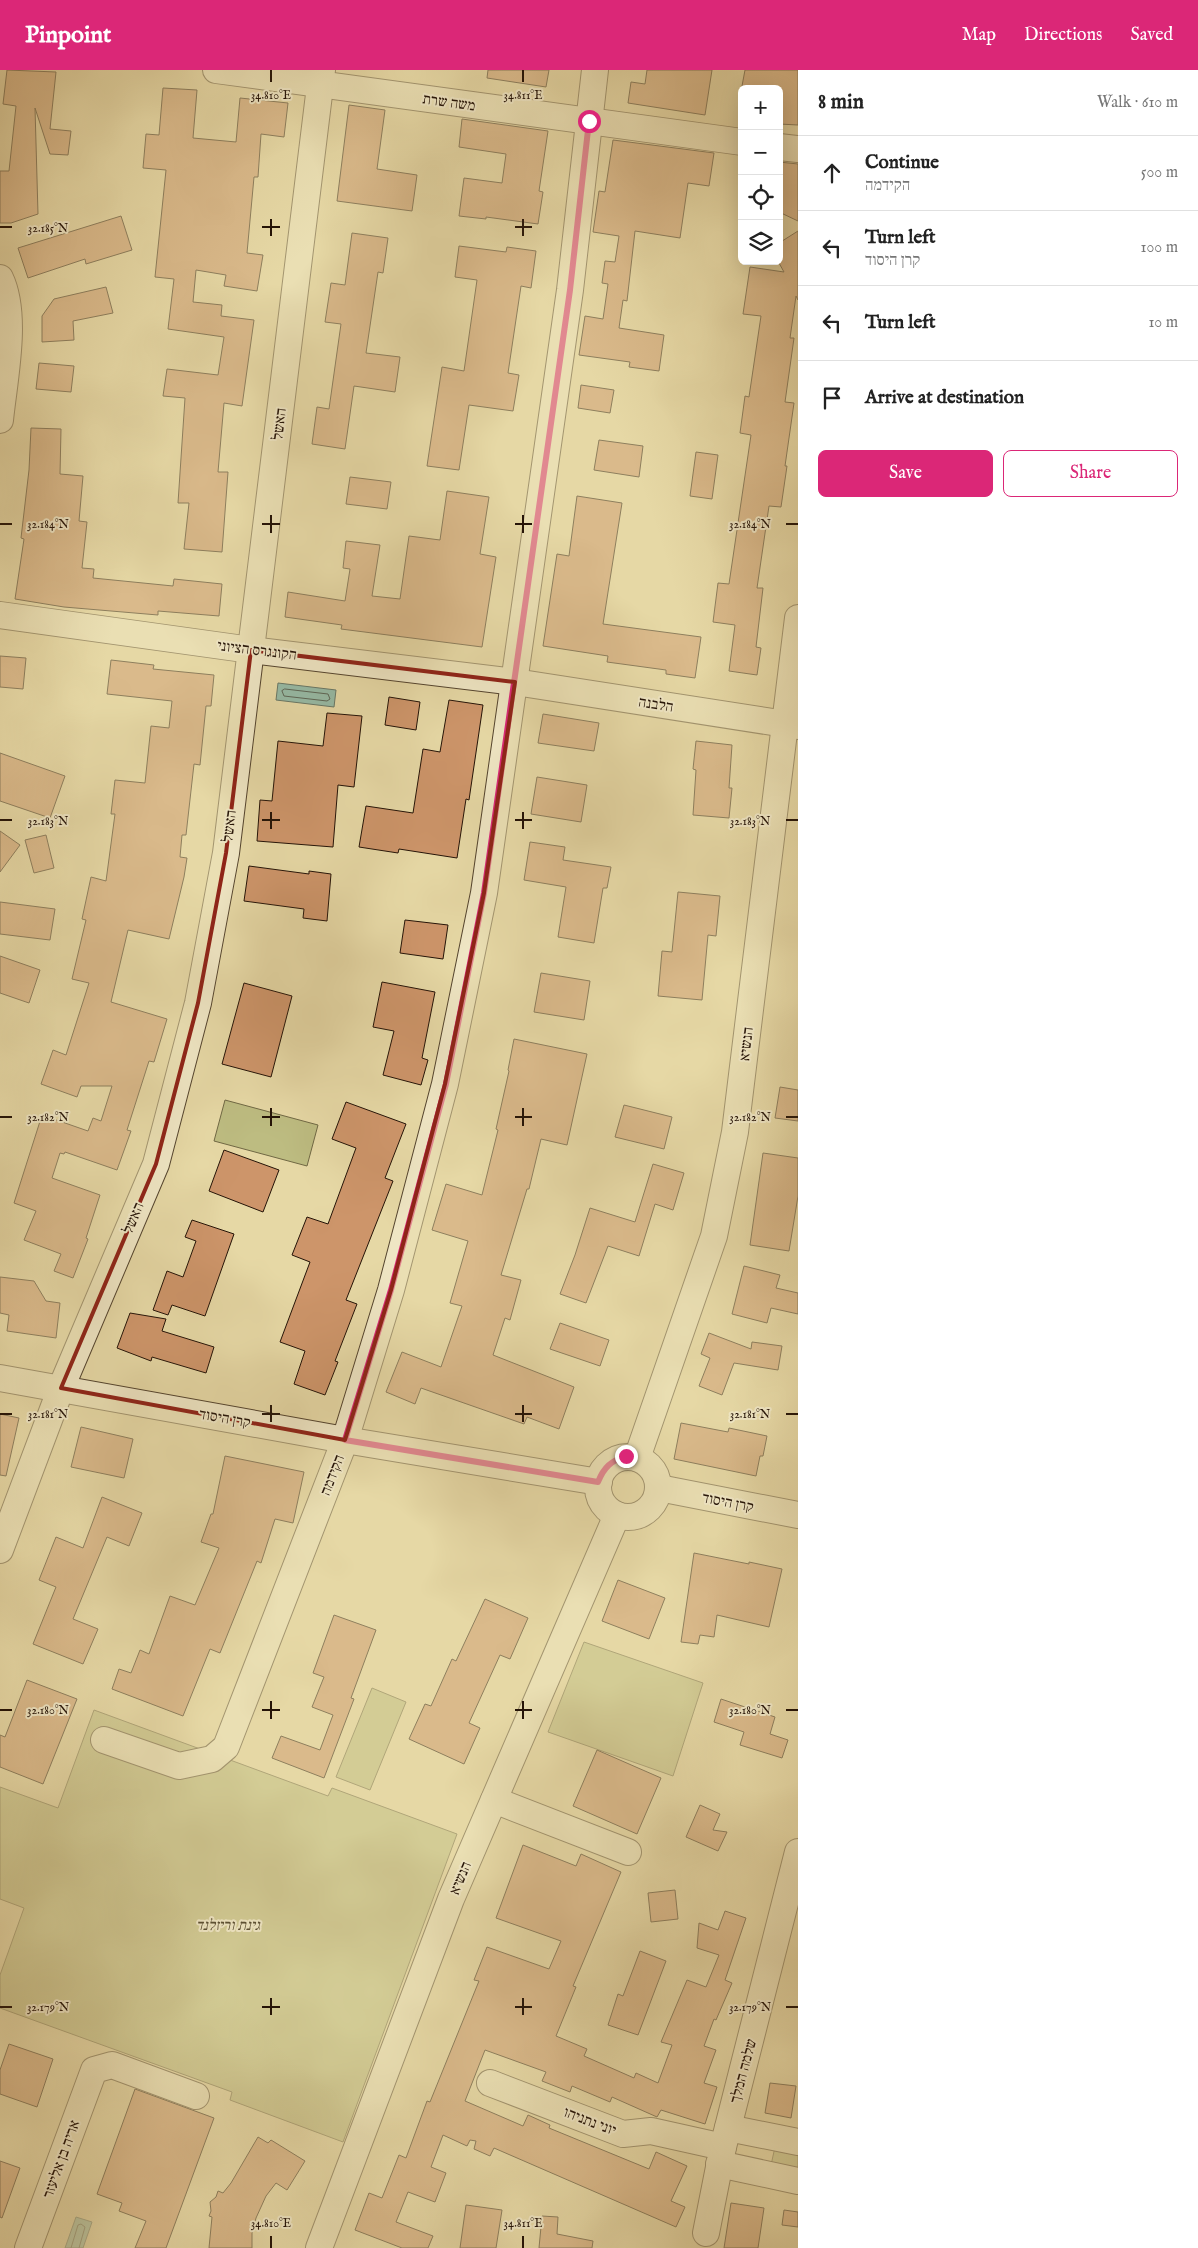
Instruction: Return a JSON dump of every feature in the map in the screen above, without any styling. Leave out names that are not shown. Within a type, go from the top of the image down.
[{"type":"street","name":"משה שרת","points":[[216,70],[321,77],[589,121],[738,141]]},
{"type":"street","name":"הקידמה","points":[[104,1740],[179,1766],[212,1759],[226,1748],[345,1440],[391,1290],[446,1084],[484,893],[570,290],[595,70]]},
{"type":"street","name":"האשל","points":[[0,1550],[61,1388],[156,1164],[198,1003],[226,853],[321,77]]},
{"type":"street","points":[[783,147],[798,149]]},
{"type":"street","points":[[0,278],[8,304],[5,312],[0,420]]},
{"type":"street","name":"הקונגרס הציוני","points":[[0,616],[251,650],[515,682]]},
{"type":"street","name":"הנשיא","points":[[637,1458],[714,1236],[736,1132],[791,725],[798,618]]},
{"type":"street","name":"הלבנה","points":[[515,682],[791,725]]},
{"type":"street","name":"קרן היסוד","points":[[0,1378],[345,1440],[598,1482]]},
{"type":"street","points":[[626,1456],[637,1458],[645,1462],[652,1469],[657,1478],[658,1488],[654,1502],[647,1510],[633,1516],[617,1515],[602,1502],[598,1482],[607,1465],[616,1459],[626,1456]]},
{"type":"street","name":"קרן היסוד","points":[[658,1488],[798,1515]]},
{"type":"street","name":"הנשיא","points":[[319,2248],[451,1899],[617,1515]]},
{"type":"street","points":[[494,1800],[628,1852]]},
{"type":"street","name":"שלמה המלך","points":[[706,2232],[723,2147],[792,1908],[798,1852]]},
{"type":"street","name":"אריה בן אליעזר","points":[[28,2248],[94,2070],[112,2065],[196,2096]]},
{"type":"street","name":"יוני נתניהו","points":[[490,2082],[623,2134],[651,2132],[723,2147]]},
{"type":"street","points":[[723,2147],[798,2142]]},
{"type":"street","points":[[723,2147],[798,2181]]},
{"type":"highlighted area","points":[[251,650],[515,682],[484,893],[445,1084],[391,1290],[345,1440],[61,1388],[156,1164],[198,1003],[226,853]]},
{"type":"green space","points":[[225,1100],[318,1125],[307,1166],[214,1141]]},
{"type":"green space","points":[[584,1642],[703,1683],[673,1776],[548,1732]]},
{"type":"green space","points":[[372,1688],[406,1702],[370,1790],[336,1777]]},
{"type":"green space","name":"גינת וריזלנד","points":[[94,1710],[328,1796],[332,1788],[457,1834],[343,2142],[230,2100],[232,2092],[0,2008],[0,1975],[24,1908],[0,1899],[0,1787],[58,1808]]},
{"type":"green space","points":[[775,2147],[798,2152],[798,2171],[771,2165]]},
{"type":"water","points":[[278,683],[336,690],[334,707],[276,700]]},
{"type":"water","points":[[76,2217],[92,2222],[83,2248],[65,2248]]},
{"type":"building","points":[[7,70],[56,72],[50,129],[71,131],[68,155],[50,154],[35,108],[38,214],[11,223],[0,223],[0,171],[9,171],[16,106],[3,104]]},
{"type":"building","points":[[488,70],[549,70],[546,87],[487,78]]},
{"type":"building","points":[[647,70],[712,70],[705,115],[628,103],[631,82],[645,84]]},
{"type":"building","points":[[745,70],[798,70],[798,125],[783,124],[783,85],[742,85]]},
{"type":"building","points":[[163,88],[197,90],[193,138],[236,142],[240,98],[288,103],[284,137],[261,134],[258,177],[254,177],[247,253],[263,255],[257,291],[224,286],[226,275],[196,270],[193,302],[222,305],[221,316],[254,320],[242,406],[224,403],[218,472],[228,472],[222,552],[184,549],[189,503],[178,503],[185,398],[163,396],[167,369],[218,375],[224,337],[168,329],[174,279],[155,277],[166,170],[143,168],[146,134],[159,135]]},
{"type":"building","points":[[349,105],[385,110],[377,169],[417,175],[412,211],[337,201]]},
{"type":"building","points":[[462,119],[548,131],[539,191],[543,192],[538,224],[486,217],[486,219],[459,216],[464,178],[502,183],[506,154],[459,147]]},
{"type":"building","points":[[613,140],[714,153],[709,186],[688,183],[680,238],[635,231],[627,301],[623,300],[619,328],[664,335],[659,371],[629,367],[630,362],[579,355],[585,316],[603,319],[608,284],[602,283],[605,261],[615,262],[619,236],[593,232],[599,191],[605,192]]},
{"type":"building","points":[[783,162],[798,164],[798,221],[783,214]]},
{"type":"building","points":[[121,216],[132,250],[86,264],[85,259],[28,278],[18,248]]},
{"type":"building","points":[[798,231],[798,300],[796,296],[790,338],[794,338],[785,402],[794,403],[781,507],[769,506],[757,588],[763,588],[756,647],[761,648],[757,675],[729,671],[735,625],[713,622],[718,583],[729,584],[751,435],[740,433],[745,396],[749,397],[761,316],[743,314],[750,267],[784,272],[780,265],[783,265],[783,240]]},
{"type":"building","points":[[352,233],[388,238],[383,273],[378,272],[366,353],[400,357],[395,392],[354,386],[345,449],[312,444],[317,407],[329,409],[341,324],[325,322],[331,283],[345,285]]},
{"type":"building","points":[[459,246],[506,252],[507,247],[536,251],[531,288],[521,286],[508,373],[519,375],[513,411],[469,405],[459,470],[427,466],[442,367],[464,371],[477,280],[455,277]]},
{"type":"building","points":[[106,287],[113,313],[73,321],[74,340],[42,342],[42,316],[54,299]]},
{"type":"building","points":[[39,363],[74,366],[71,392],[36,389]]},
{"type":"building","points":[[581,385],[614,390],[610,413],[578,408]]},
{"type":"building","points":[[31,428],[61,429],[60,474],[83,476],[79,521],[87,522],[82,568],[94,569],[93,578],[173,586],[174,579],[222,584],[219,616],[158,611],[158,615],[64,607],[15,599],[24,539],[21,538],[29,470]]},
{"type":"building","points":[[599,440],[643,446],[639,477],[594,470]]},
{"type":"building","points":[[696,452],[718,455],[712,499],[690,496]]},
{"type":"building","points":[[350,477],[391,482],[387,509],[346,504]]},
{"type":"building","points":[[447,491],[489,497],[480,554],[496,557],[482,647],[341,629],[342,625],[285,617],[288,592],[345,601],[350,569],[343,568],[346,541],[380,545],[372,596],[400,599],[409,536],[440,540]]},
{"type":"building","points":[[577,496],[622,503],[603,624],[701,637],[695,678],[666,674],[666,670],[607,662],[608,656],[543,646],[557,554],[569,556]]},
{"type":"building","points":[[0,656],[26,658],[23,689],[0,687]]},
{"type":"building","points":[[111,660],[154,665],[153,669],[214,675],[211,706],[206,706],[200,765],[194,764],[186,835],[182,835],[180,857],[187,858],[169,939],[128,930],[111,1002],[167,1019],[154,1062],[149,1061],[127,1130],[131,1131],[117,1170],[65,1152],[64,1154],[60,1153],[52,1178],[100,1195],[86,1238],[88,1239],[73,1278],[54,1271],[61,1254],[24,1240],[36,1211],[14,1203],[42,1115],[88,1131],[93,1118],[101,1121],[112,1086],[81,1086],[77,1097],[41,1084],[53,1050],[66,1055],[89,983],[72,979],[86,920],[82,919],[91,877],[106,881],[115,814],[111,814],[115,780],[145,783],[151,726],[169,728],[172,701],[107,694]]},
{"type":"building","points":[[389,697],[420,702],[416,730],[385,725]]},
{"type":"building","points":[[449,700],[483,705],[469,800],[466,799],[457,858],[399,849],[398,853],[359,847],[366,806],[413,813],[423,749],[440,752]]},
{"type":"building","points":[[327,713],[362,716],[354,787],[338,785],[333,847],[257,841],[260,800],[272,801],[278,741],[323,746]]},
{"type":"building","points":[[543,714],[599,723],[594,751],[538,743]]},
{"type":"building","points":[[696,741],[732,745],[729,788],[732,788],[729,818],[693,815],[696,770],[693,769]]},
{"type":"building","points":[[0,753],[65,776],[50,818],[0,801]]},
{"type":"building","points":[[537,777],[587,785],[581,822],[531,814]]},
{"type":"building","points":[[0,831],[20,845],[0,872]]},
{"type":"building","points":[[46,835],[54,868],[34,873],[25,840]]},
{"type":"building","points":[[530,842],[565,847],[563,860],[611,867],[607,888],[603,888],[594,943],[558,937],[566,887],[524,880]]},
{"type":"building","points":[[249,866],[309,874],[309,871],[331,874],[327,921],[303,918],[304,909],[244,901]]},
{"type":"building","points":[[678,892],[720,896],[716,936],[708,935],[702,1000],[658,996],[662,951],[672,952]]},
{"type":"building","points":[[0,902],[55,909],[50,940],[0,934]]},
{"type":"building","points":[[405,920],[448,925],[443,959],[400,953]]},
{"type":"building","points":[[0,956],[40,970],[29,1003],[0,993]]},
{"type":"building","points":[[541,973],[590,981],[584,1020],[534,1012]]},
{"type":"building","points":[[382,982],[435,992],[422,1058],[428,1060],[421,1085],[383,1075],[394,1031],[373,1027]]},
{"type":"building","points":[[244,983],[292,996],[271,1077],[222,1064]]},
{"type":"building","points":[[514,1039],[587,1054],[567,1145],[541,1139],[529,1189],[527,1189],[501,1275],[521,1280],[510,1320],[505,1318],[493,1355],[574,1387],[559,1429],[527,1417],[524,1424],[421,1388],[415,1404],[386,1392],[402,1352],[441,1367],[462,1306],[450,1303],[468,1241],[432,1230],[446,1184],[482,1195],[498,1130],[496,1129]]},
{"type":"building","points":[[780,1087],[798,1090],[798,1121],[775,1118]]},
{"type":"building","points":[[346,1102],[406,1124],[385,1178],[393,1181],[346,1300],[357,1304],[335,1361],[338,1362],[325,1395],[294,1384],[305,1351],[280,1342],[310,1262],[292,1255],[307,1217],[328,1224],[356,1148],[332,1139]]},
{"type":"building","points":[[624,1105],[672,1117],[664,1149],[615,1137]]},
{"type":"building","points":[[224,1150],[279,1170],[263,1212],[209,1191]]},
{"type":"building","points":[[763,1153],[798,1158],[798,1196],[789,1251],[750,1245]]},
{"type":"building","points":[[653,1164],[684,1173],[673,1210],[655,1204],[639,1256],[608,1246],[586,1303],[560,1294],[590,1208],[635,1222]]},
{"type":"building","points":[[192,1220],[234,1234],[205,1316],[172,1305],[168,1315],[153,1310],[167,1271],[183,1277],[196,1241],[185,1237]]},
{"type":"building","points":[[744,1266],[780,1275],[776,1288],[798,1293],[798,1314],[771,1308],[767,1323],[732,1314]]},
{"type":"building","points":[[0,1277],[34,1281],[46,1301],[60,1303],[56,1338],[7,1331],[9,1315],[0,1313]]},
{"type":"building","points":[[130,1313],[166,1319],[162,1331],[214,1347],[206,1373],[152,1357],[151,1361],[117,1348]]},
{"type":"building","points":[[560,1323],[609,1340],[600,1366],[550,1349]]},
{"type":"building","points":[[709,1333],[751,1349],[752,1342],[782,1346],[778,1370],[734,1363],[722,1395],[699,1386],[710,1358],[701,1354]]},
{"type":"building","points":[[0,1414],[19,1418],[6,1476],[0,1475]]},
{"type":"building","points":[[681,1423],[728,1432],[729,1428],[767,1436],[756,1476],[674,1459]]},
{"type":"building","points":[[81,1427],[133,1439],[124,1478],[71,1467]]},
{"type":"building","points":[[225,1456],[304,1472],[293,1523],[275,1519],[261,1563],[257,1561],[220,1653],[210,1649],[183,1716],[112,1689],[119,1669],[131,1673],[140,1650],[149,1654],[170,1596],[195,1605],[219,1548],[201,1542],[211,1514],[213,1514]]},
{"type":"building","points":[[102,1497],[142,1513],[129,1546],[107,1537],[73,1619],[98,1629],[83,1664],[33,1644],[56,1587],[39,1580],[56,1537],[83,1548]]},
{"type":"building","points":[[694,1553],[782,1569],[769,1627],[717,1615],[714,1637],[700,1635],[698,1644],[681,1642]]},
{"type":"building","points":[[618,1580],[665,1598],[649,1639],[602,1621]]},
{"type":"building","points":[[485,1599],[528,1618],[510,1659],[500,1655],[469,1723],[480,1728],[464,1764],[409,1739],[425,1704],[431,1706],[452,1659],[456,1661]]},
{"type":"building","points":[[334,1615],[376,1630],[351,1698],[354,1699],[324,1778],[272,1758],[281,1736],[320,1750],[333,1715],[312,1707],[324,1677],[313,1673]]},
{"type":"building","points":[[27,1680],[77,1699],[43,1784],[0,1767],[0,1735],[5,1737]]},
{"type":"building","points":[[721,1699],[775,1717],[770,1734],[788,1740],[782,1758],[740,1745],[744,1732],[714,1722]]},
{"type":"building","points":[[597,1750],[661,1778],[637,1834],[573,1806]]},
{"type":"building","points":[[700,1805],[720,1814],[713,1830],[727,1832],[718,1851],[686,1837]]},
{"type":"building","points":[[523,1845],[576,1866],[581,1854],[621,1872],[573,1986],[576,1987],[556,2036],[587,2049],[584,2056],[634,2078],[636,2073],[658,2083],[672,2045],[661,2042],[687,1980],[706,1987],[719,1955],[697,1948],[699,1923],[718,1930],[725,1911],[746,1918],[725,1980],[732,1983],[716,2020],[714,2019],[704,2046],[716,2050],[704,2083],[717,2087],[705,2124],[661,2110],[657,2117],[612,2097],[610,2102],[572,2086],[570,2092],[542,2081],[546,2072],[485,2050],[465,2101],[523,2126],[528,2115],[550,2125],[549,2128],[649,2169],[656,2152],[687,2166],[671,2201],[685,2207],[676,2227],[494,2148],[490,2156],[474,2149],[476,2141],[470,2140],[467,2146],[443,2135],[431,2167],[446,2173],[435,2202],[408,2192],[396,2222],[433,2236],[428,2248],[402,2248],[355,2230],[369,2193],[382,2198],[399,2155],[406,2158],[427,2101],[430,2102],[479,1981],[474,1980],[487,1947],[549,1969],[561,1941],[496,1918]]},
{"type":"building","points":[[675,1890],[678,1919],[651,1922],[648,1893]]},
{"type":"building","points":[[640,1951],[666,1961],[638,2035],[608,2025],[618,1994],[623,1996]]},
{"type":"building","points":[[9,2044],[53,2059],[37,2107],[0,2094],[0,2070]]},
{"type":"building","points":[[770,2083],[796,2086],[791,2118],[765,2113]]},
{"type":"building","points":[[135,2089],[214,2118],[166,2248],[135,2248],[146,2221],[119,2211],[122,2203],[97,2194]]},
{"type":"building","points":[[258,2137],[268,2143],[271,2140],[305,2161],[287,2190],[276,2183],[266,2196],[256,2218],[252,2233],[252,2248],[209,2248],[212,2217],[209,2216],[211,2211],[210,2202],[216,2197],[218,2191],[223,2193],[231,2183]]},
{"type":"building","points":[[0,2161],[20,2168],[2,2218],[0,2217]]},
{"type":"building","points":[[731,2203],[764,2208],[758,2248],[724,2248]]},
{"type":"building","points":[[466,2205],[502,2210],[496,2248],[460,2248]]},
{"type":"building","points":[[784,2210],[798,2212],[798,2227],[782,2225]]},
{"type":"building","points":[[542,2216],[558,2217],[557,2234],[593,2241],[592,2248],[539,2248]]},
{"type":"route","points":[[589,121],[570,290],[484,893],[446,1084],[391,1290],[345,1440],[598,1482],[607,1465],[616,1459],[626,1456]]}]
